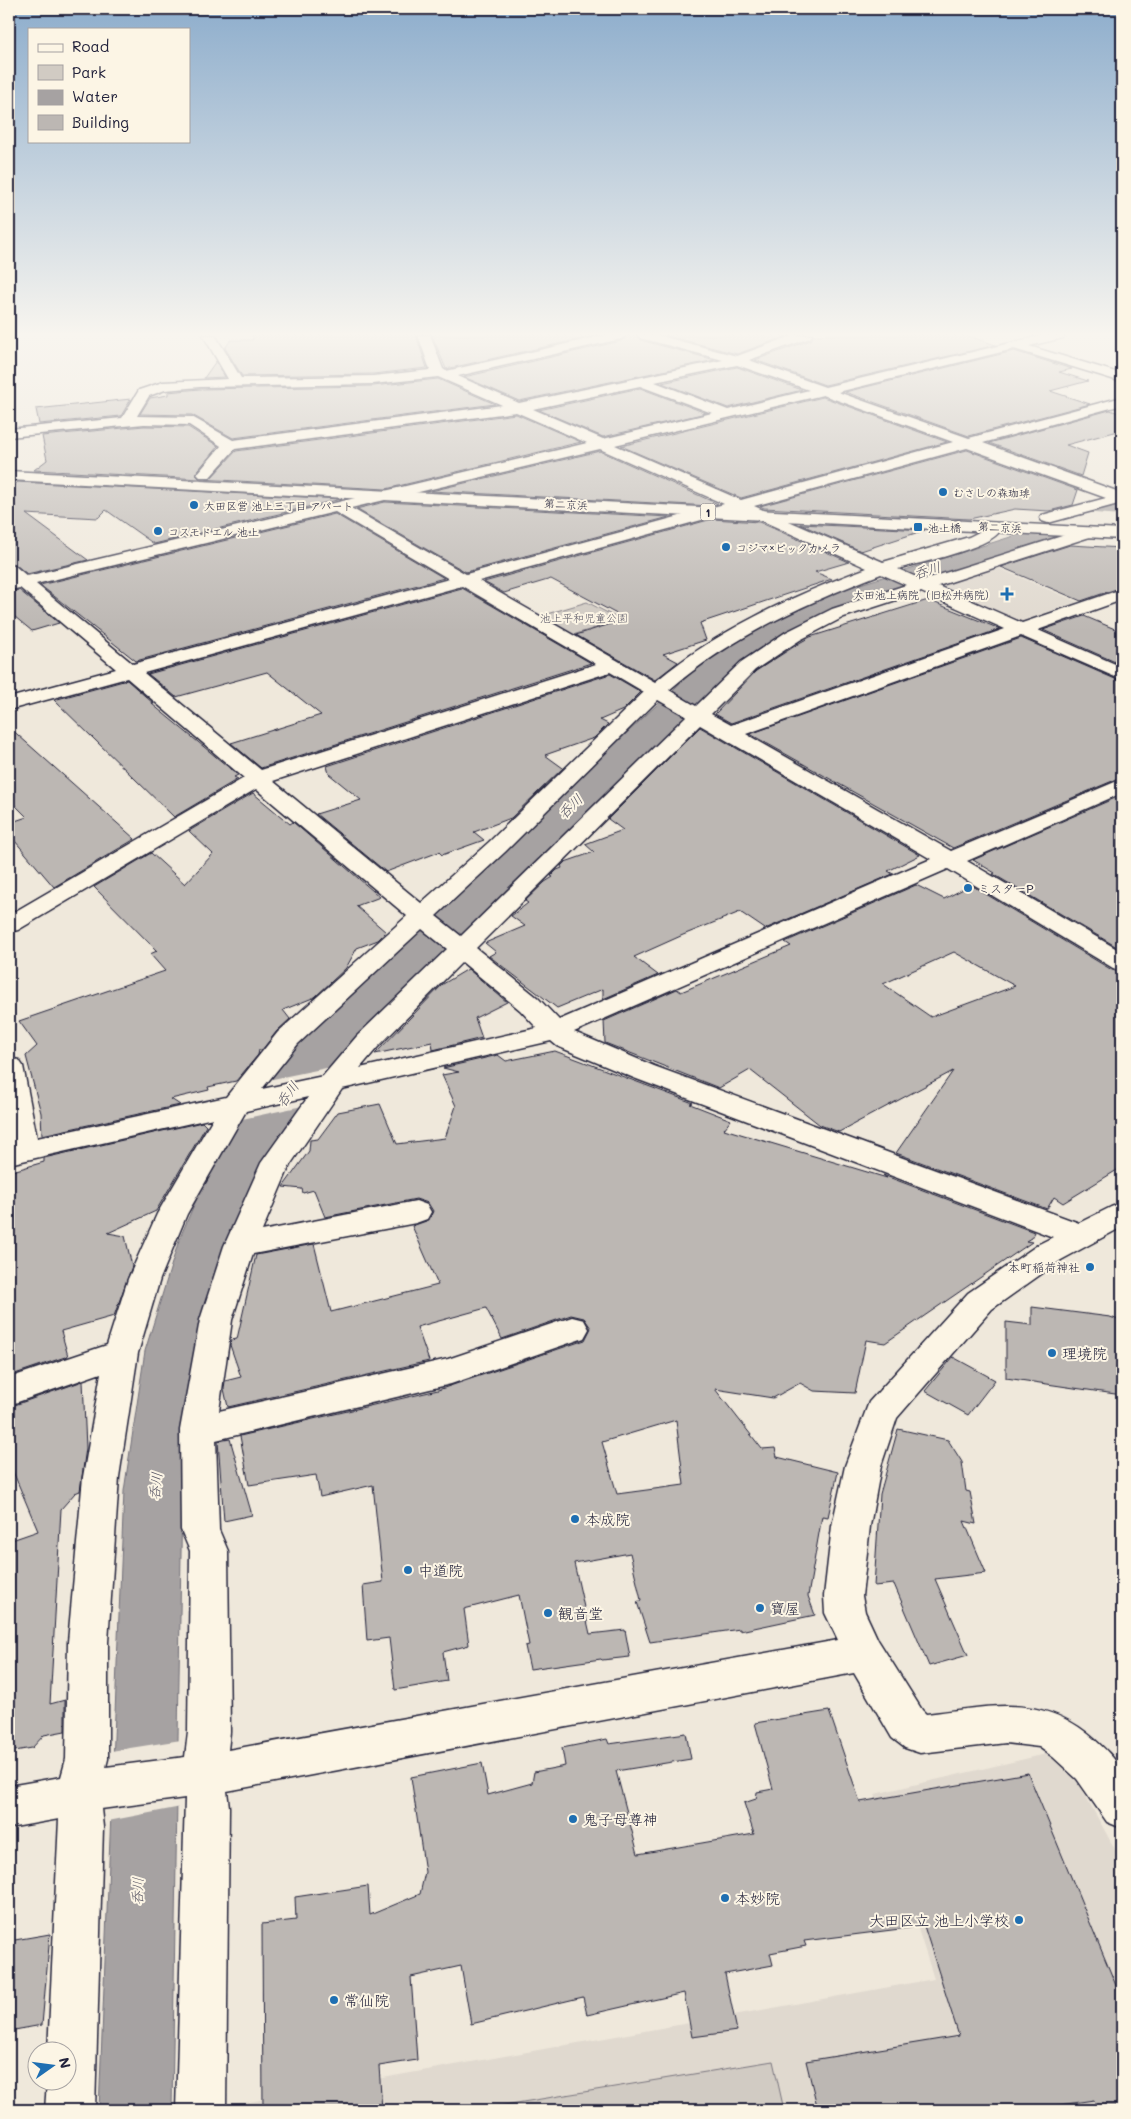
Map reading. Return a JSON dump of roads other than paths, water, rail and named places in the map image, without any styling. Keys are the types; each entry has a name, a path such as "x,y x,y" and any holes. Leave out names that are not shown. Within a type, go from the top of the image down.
{"main road":[{"path":"212,434 230,445 314,434"},
{"path":"578,434 739,503 762,515 1122,674"},
{"path":"13,579 338,507 643,434"},
{"path":"944,434 1122,498"},
{"path":"9,704 739,503 1002,434"},
{"path":"204,474 230,445"},
{"name":"第二京浜","path":"9,464 1054,518 1119,526"},
{"name":"第二京浜","path":"9,475 1086,532 1119,526"},
{"path":"1054,518 1122,498"},
{"path":"338,507 950,861 1122,963"},
{"path":"70,2110 81,1827 87,1792 88,1642 101,1477 121,1353 144,1279 172,1214 242,1102 288,1038 423,917 660,693 689,663 747,628 813,594 975,541 991,532 992,527"},
{"path":"201,2110 207,1807 195,1776 209,1732 209,1551 200,1530 198,1430 216,1320 240,1246 276,1163 328,1083 460,947 696,714 748,666 793,636 838,613 921,584 1086,532"},
{"path":"13,579 131,671 364,869 529,1004 555,1031 567,1040 635,1068 1080,1234"},
{"path":"729,733 1122,594"},
{"path":"9,925 259,778 611,666"},
{"path":"16,1152 525,1040 555,1031 1122,785"},
{"path":"9,1066 22,1133 16,1152"},
{"path":"240,1246 416,1212"},
{"path":"1122,1214 1080,1234 1050,1252 980,1301 881,1412 863,1466 851,1526 843,1596 845,1613 864,1653 889,1692 906,1724 920,1734 1006,1724 1037,1727 1052,1732 1068,1743 1092,1765 1122,1807"},
{"path":"198,1430 451,1371 572,1329"},
{"path":"9,1392 121,1353"},
{"path":"9,1807 87,1792 195,1776 864,1653"}],"water":[{"name":"呑川","path":"1122,502 1122,517 865,598 824,615 789,633 277,1144 182,1491 172,2110 99,2110 124,1491 145,1351 179,1240 211,1165 235,1122 300,1039 707,658 747,632 829,594"}],"place":[{"name":"むさしの森珈琲","path":"943,492"},
{"name":"大田区営 池上三丁目 アパート","path":"194,505"},
{"name":"池上橋","path":"918,527"},
{"name":"コスモドエル 池上","path":"158,531"},
{"name":"コジマ×ビックカメラ","path":"726,547"},
{"name":"大田池上病院（旧松井病院）","path":"1007,594"},
{"name":"ミスターP","path":"968,888"},
{"name":"本町稲荷神社","path":"1090,1267"},
{"name":"理境院","path":"1052,1353"},
{"name":"本成院","path":"575,1519"},
{"name":"中道院","path":"408,1570"},
{"name":"寶屋","path":"760,1608"},
{"name":"観音堂","path":"548,1613"},
{"name":"鬼子母尊神","path":"573,1819"},
{"name":"本妙院","path":"725,1898"},
{"name":"大田区立 池上小学校","path":"1019,1920"},
{"name":"常仙院","path":"334,2000"}],"park label":[{"name":"池上平和児童公園","path":"584,617"}]}
